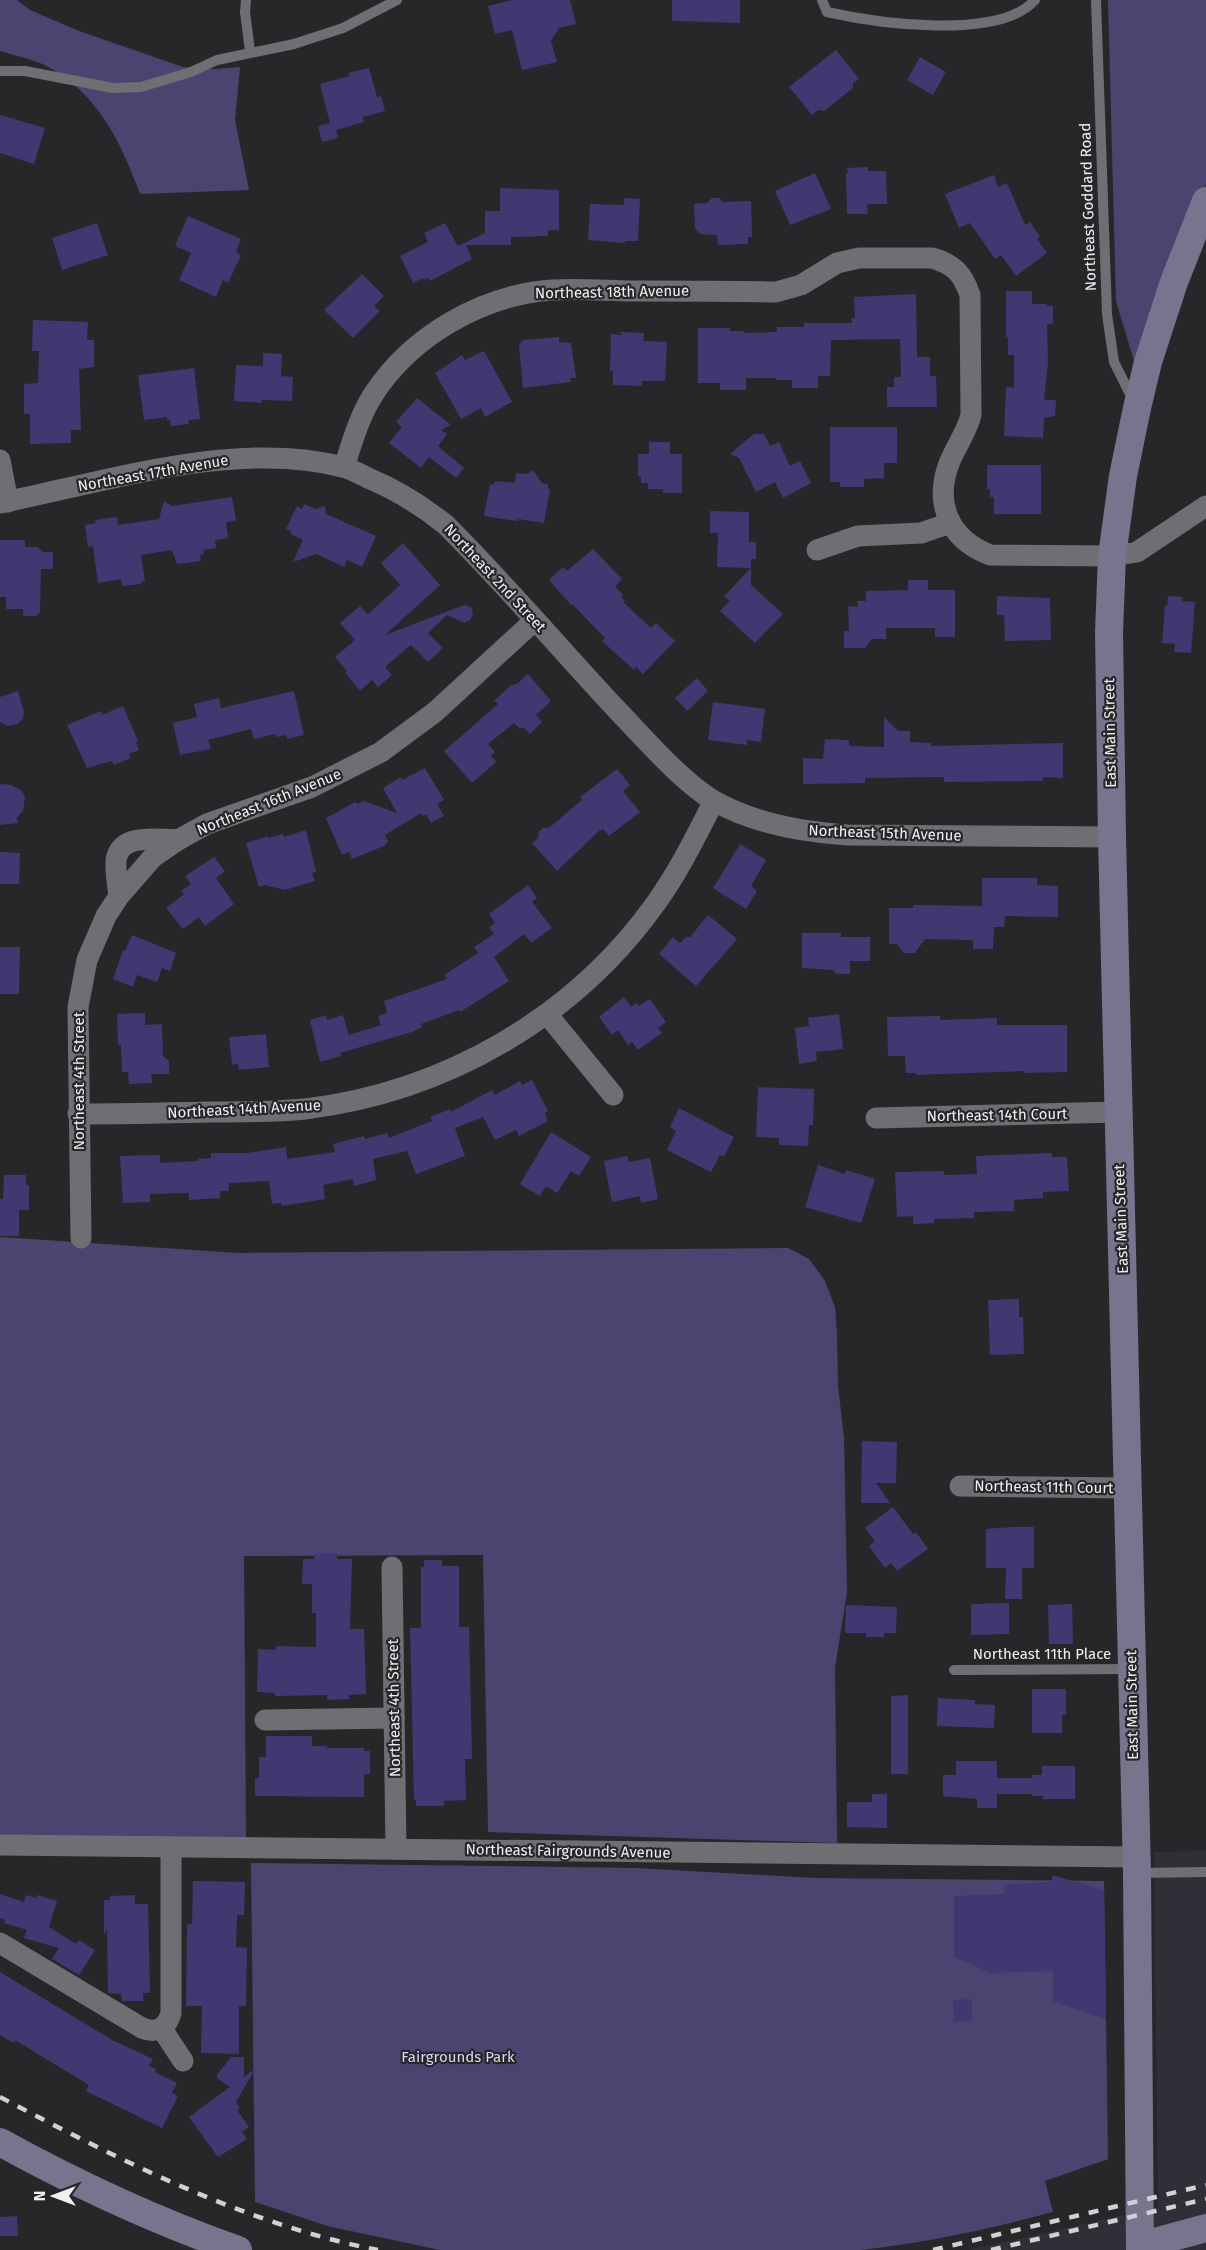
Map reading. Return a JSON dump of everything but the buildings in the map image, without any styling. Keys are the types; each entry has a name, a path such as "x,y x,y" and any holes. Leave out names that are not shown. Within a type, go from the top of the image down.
{"main road":[{"name":"East Main Street","path":"1140,2248 1136,1865 1109,632 1112,556 1123,476 1137,408 1148,362 1174,282 1206,201"},
{"path":"0,2142 56,2173 124,2206 238,2250"},
{"path":"1140,2248 1206,2228"}],"street":[{"name":"Northeast 18th Avenue","path":"344,467 355,433 372,398 398,364 444,326 495,302 524,294 553,290 776,292 801,285 837,263 859,258 932,258 955,267 965,280 970,295 972,404 969,426 950,461 945,478 945,503 950,523"},
{"name":"Northeast 17th Avenue","path":"4,503 182,465 230,458 295,460 344,467"},
{"path":"0,460 4,503"},
{"name":"Northeast 2nd Street","path":"344,467 417,502 446,525 625,718"},
{"path":"817,550 858,536 921,533 950,523 962,539 975,549 990,555 1112,556 1137,552 1206,506"},
{"name":"Northeast 16th Avenue","path":"119,896 153,857 207,824 312,787 381,752 435,712 534,621"},
{"name":"Northeast 15th Avenue","path":"625,718 684,777 714,801 772,824 809,832 847,835 1112,837"},
{"name":"Northeast 14th Avenue","path":"78,1114 303,1109 359,1100 403,1088 475,1059 548,1014 582,985 629,938 674,876 714,801"},
{"path":"119,896 115,867 122,848 136,839 178,840"},
{"name":"Northeast 4th Street","path":"81,1238 77,1035 81,983 96,938 119,896"},
{"path":"548,1014 614,1095"},
{"name":"Northeast 14th Court","path":"876,1118 1118,1112"},
{"name":"Northeast 11th Court","path":"960,1486 1128,1488"},
{"name":"Northeast 4th Street","path":"392,1567 396,1849"},
{"path":"265,1720 394,1718"},
{"name":"Northeast Fairgrounds Avenue","path":"0,1845 396,1849 1136,1865"},
{"path":"0,1943 142,2028 156,2031 162,2029 171,2013 171,1847"},
{"path":"162,2029 183,2061"}],"lane":[{"path":"246,0 245,12 250,51"},
{"path":"0,71 25,71 113,88 141,87 191,72 217,60 250,51 294,44 343,28 398,0"},
{"path":"822,0 827,12 864,20 911,25 983,23 1004,18 1029,7 1035,0"},
{"name":"Northeast Goddard Road","path":"1096,0 1107,314 1114,362 1137,408"},
{"name":"Northeast 11th Place","path":"954,1670 1131,1669"},
{"path":"1136,1865 1206,1872"}],"shaded area":[{"path":"1206,1851 1206,2250 969,2250 1158,2207 1154,1852"}],"green space":[{"path":"0,0 17,0 30,10 79,31 183,67 214,69 240,67 235,120 249,190 140,194 117,140 83,93 52,69 27,58 0,51"},
{"path":"1108,0 1206,0 1206,184 1135,364 1116,301"},
{"path":"0,1237 238,1253 788,1248 809,1259 825,1281 835,1307 838,1386 844,1438 847,1592 835,1668 837,1843 488,1832 483,1555 244,1556 246,1839 0,1836"},
{"name":"Fairgrounds Park","path":"251,1863 636,1868 815,1878 1104,1881 1108,2159 1045,2181 1053,2212 957,2235 861,2250 440,2250 327,2226 255,2202"}],"railway":[{"path":"0,2097 137,2166 231,2207 328,2239 378,2250"},
{"path":"933,2250 1206,2185"},
{"path":"991,2250 1206,2199"}]}
